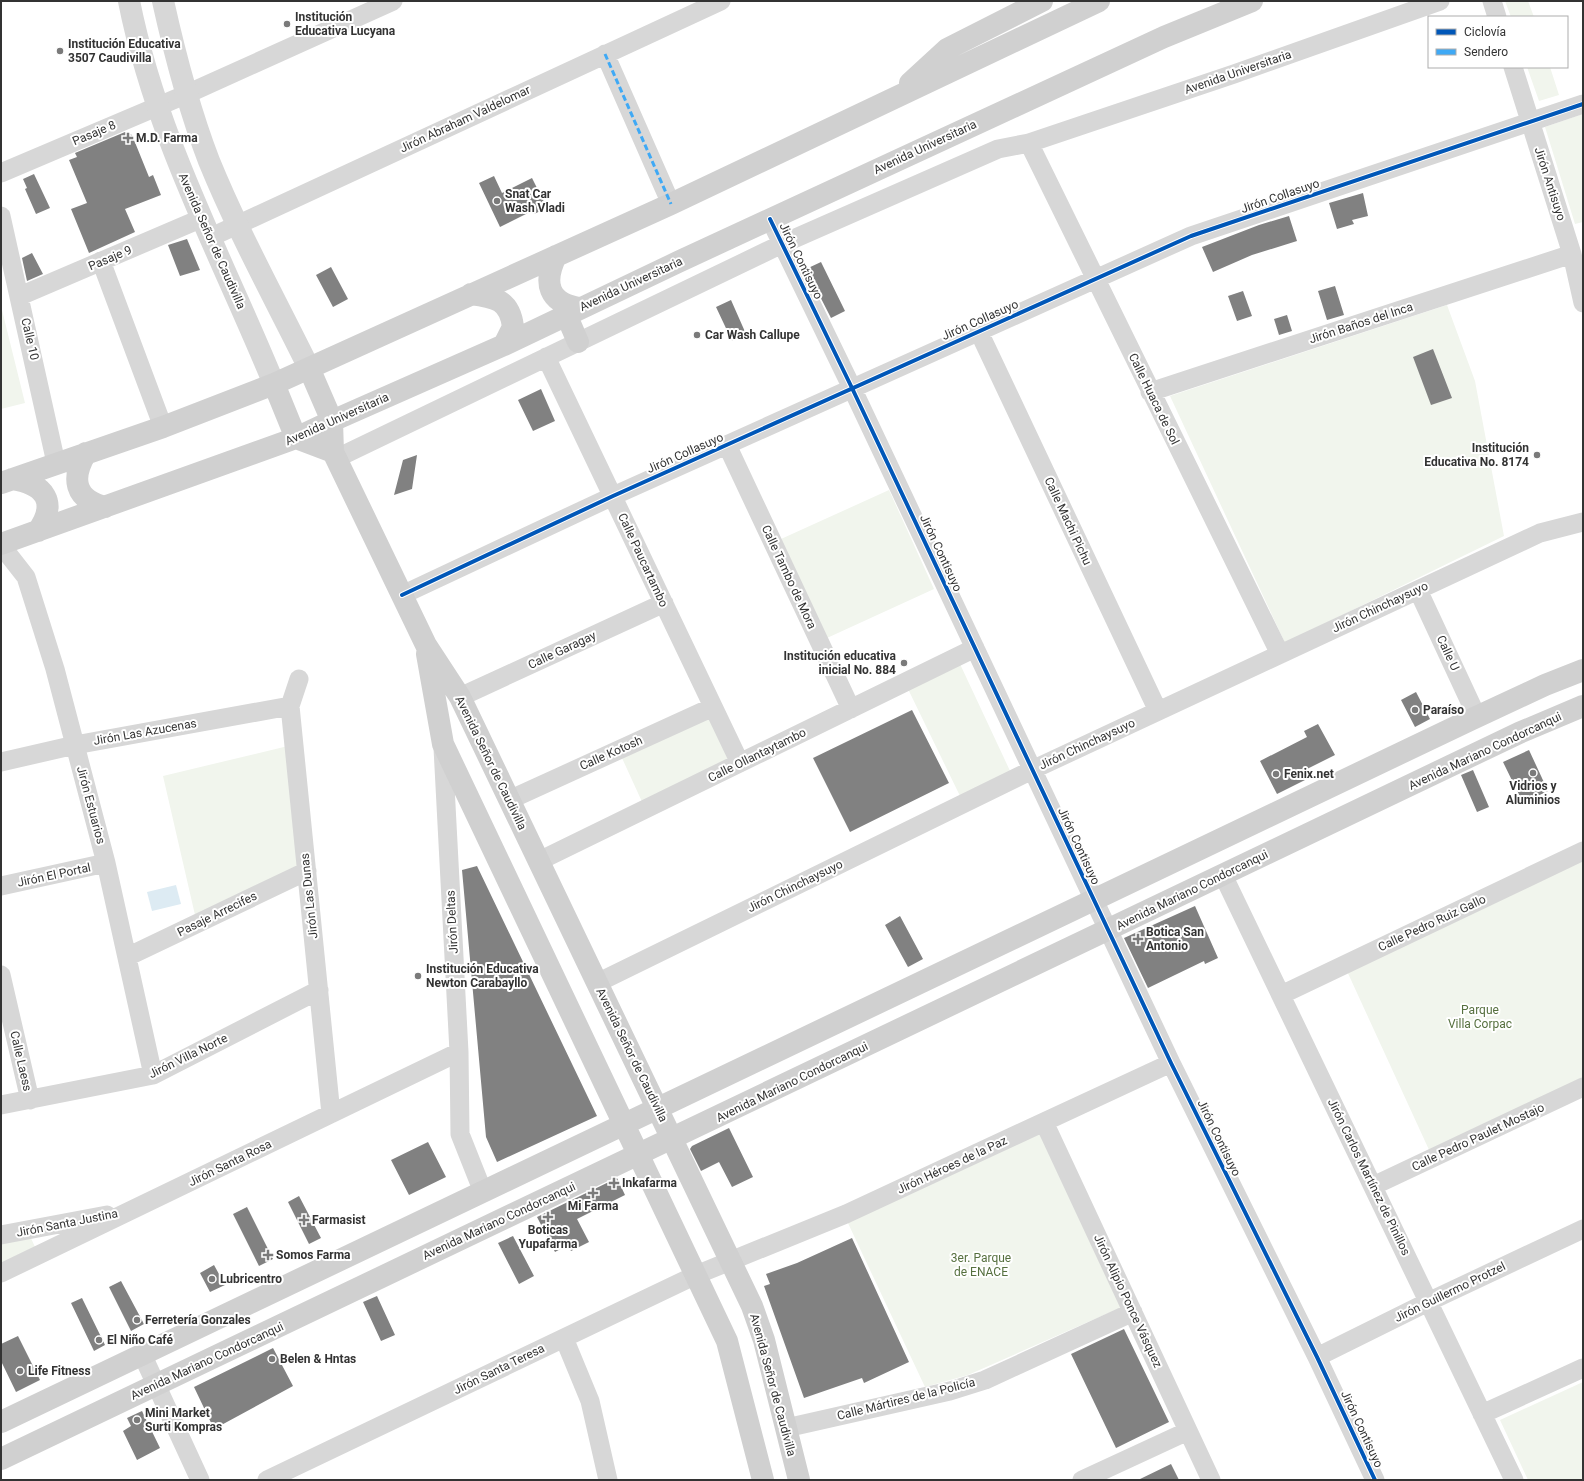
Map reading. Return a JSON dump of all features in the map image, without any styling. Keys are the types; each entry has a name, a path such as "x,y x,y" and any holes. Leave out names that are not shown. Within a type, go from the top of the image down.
{"main road":[{"path":"893,99 947,49 1042,1"},
{"path":"7,481 163,427 274,384 671,204 1099,1"},
{"name":"Avenida Universitaria","path":"1,545 296,438 504,345 573,311 1159,39 1252,1"},
{"path":"556,256 548,278 550,287 560,302 573,311 578,342"},
{"path":"471,294 495,298 509,311 513,327 504,345"},
{"name":"Avenida Señor de Caudivilla","path":"308,368 332,421 335,455 426,645 460,697 731,1262 760,1328 799,1480"},
{"name":"Avenida Señor de Caudivilla","path":"274,384 296,438"},
{"path":"296,438 335,455"},
{"path":"86,453 79,464 76,474 78,484 86,499 93,504 105,507"},
{"path":"7,481 30,483 44,495 48,512 38,531"},
{"name":"Avenida Señor de Caudivilla","path":"426,645 443,744 727,1341 763,1480"},
{"path":"1,1422 1477,717 1545,685 1583,670"},
{"name":"Avenida Mariano Condorcanqui","path":"1,1459 1519,733 1583,706"}],"street":[{"name":"Avenida Señor de Caudivilla","path":"130,1 138,43 157,106 192,199 274,384"},
{"name":"Avenida Señor de Caudivilla","path":"163,1 178,64 187,94 220,187 308,368"},
{"name":"Pasaje 8","path":"1,173 187,94 393,1"},
{"name":"Jirón Abraham Valdelomar","path":"205,228 238,225 721,1"},
{"name":"Avenida Universitaria","path":"335,455 578,342 782,244 998,149 1029,143 1234,74 1440,1"},
{"path":"1492,1 1497,16"},
{"path":"605,54 671,204"},
{"name":"Jirón Antisuyo","path":"1513,68 1572,254 1583,303"},
{"name":"Jirón Collasuyo","path":"402,595 613,496 1191,236 1583,104"},
{"name":"Calle Huaca de Sol","path":"1029,143 1280,654"},
{"path":"192,199 220,187"},
{"name":"Calle 10","path":"1,216 56,463"},
{"name":"Jirón Contisuyo","path":"770,219 852,388 1171,1063 1317,1357 1374,1480"},
{"name":"Pasaje 9","path":"20,296 102,261 205,228"},
{"name":"Jirón Baños del Inca","path":"1150,392 1572,254"},
{"path":"102,261 163,427"},
{"name":"Calle Machi Pichu","path":"979,332 1158,711"},
{"name":"Calle Paucartambo","path":"546,357 740,763"},
{"name":"Calle Tambo de Mora","path":"727,445 851,708"},
{"name":"Jirón Chinchaysuyo","path":"597,983 1032,770 1158,711 1540,533 1583,522"},
{"name":"Jirón Estuarios","path":"1,545 26,577 55,669 106,863 153,1075"},
{"name":"Calle U","path":"1418,590 1477,717"},
{"name":"Calle Garagay","path":"460,697 664,603"},
{"name":"Calle Ollantaytambo","path":"539,861 975,648"},
{"name":"Jirón Las Dunas","path":"299,679 290,706 331,1114"},
{"name":"Jirón Las Azucenas","path":"1,762 75,745 290,706"},
{"name":"Calle Kotosh","path":"509,800 713,707"},
{"name":"Jirón Deltas","path":"443,744 459,1052 460,1134 483,1192"},
{"name":"Calle Pedro Ruiz Gallo","path":"1281,995 1583,851"},
{"name":"Jirón El Portal","path":"1,886 106,863"},
{"name":"Pasaje Arrecifes","path":"127,957 307,871"},
{"name":"Jirón Carlos Martínez de Pinillos","path":"1223,875 1514,1480"},
{"name":"Calle Laess","path":"1,975 30,1100"},
{"name":"Jirón Villa Norte","path":"1,1106 153,1075 319,990"},
{"name":"Jirón Santa Rosa","path":"1,1273 459,1052"},
{"name":"Jirón Héroes de la Paz","path":"731,1262 846,1214 1171,1063"},
{"name":"Calle Pedro Paulet Mostajo","path":"1373,1186 1583,1087"},
{"name":"Jirón Alipio Ponce Vásquez","path":"1044,1122 1211,1480"},
{"name":"Jirón Santa Justina","path":"1,1235 134,1210"},
{"name":"Jirón Guillermo Protzel","path":"1317,1357 1428,1302 1583,1229"},
{"name":"Jirón Santa Teresa","path":"267,1480 696,1275 731,1262"},
{"name":"Calle Mártires de la Policía","path":"786,1428 950,1391 985,1380 1133,1312"},
{"path":"564,1338 590,1401 608,1480"},
{"path":"142,1354 200,1480"},
{"path":"1482,1414 1583,1368"},
{"path":"1082,1480 1188,1431"}],"green space":[{"path":"1505,1 1528,1 1534,16 1511,16"},
{"path":"1527,68 1550,68 1559,95 1539,101"},
{"path":"1583,114 1583,222 1575,224 1545,127"},
{"path":"1447,305 1475,381 1504,536 1285,643 1170,396"},
{"path":"1,306 25,403 1,409"},
{"path":"889,490 934,589 827,638 781,539"},
{"path":"960,664 1011,773 960,796 908,689"},
{"path":"710,718 731,763 643,804 622,758"},
{"path":"288,746 299,868 195,915 163,776"},
{"name":"Parque Villa Corpac","path":"1583,858 1583,1080 1430,1152 1346,969"},
{"name":"3er. Parque de ENACE","path":"1040,1131 1122,1307 968,1375 925,1387 847,1221"},
{"path":"30,1236 35,1247 1,1263 1,1241"},
{"path":"1583,1382 1583,1480 1528,1480 1500,1420"}],"shaded area":[{"path":"176,885 181,904 152,911 147,892"}],"building":[{"path":"125,132 132,135 149,177 153,175 161,195 125,209 135,232 89,253 71,209 87,203 69,160 77,157 75,153"},
{"path":"34,174 50,208 36,214 25,189 27,188 23,179"},
{"path":"494,176 502,193 532,178 547,208 534,214 532,211 500,227 479,183"},
{"path":"1363,193 1368,216 1352,220 1354,224 1337,229 1329,203"},
{"path":"1289,216 1297,241 1252,255 1213,272 1202,247 1259,225"},
{"path":"187,239 200,270 180,276 168,245"},
{"path":"32,253 43,274 27,281 22,258"},
{"path":"821,262 845,311 831,318 806,269"},
{"path":"331,267 348,299 333,307 316,275"},
{"path":"1335,286 1344,315 1327,320 1318,291"},
{"path":"1243,291 1252,316 1237,321 1228,296"},
{"path":"731,300 746,334 732,341 716,307"},
{"path":"1287,315 1292,331 1279,335 1274,319"},
{"path":"1433,349 1452,398 1431,405 1413,357"},
{"path":"541,389 555,421 533,431 518,400"},
{"path":"417,455 412,489 394,495 403,460"},
{"name":"Paraíso","path":"1416,692 1430,719 1415,727 1401,700"},
{"path":"912,710 949,783 850,832 813,758"},
{"path":"1318,724 1335,755 1301,772 1305,780 1277,794 1260,761 1307,737 1304,731"},
{"path":"1529,750 1548,791 1523,803 1503,762"},
{"path":"1473,770 1489,807 1477,812 1461,775"},
{"path":"477,866 597,1116 497,1162 486,1137 462,870"},
{"path":"1195,906 1218,958 1205,964 1204,961 1148,988 1124,938"},
{"path":"900,916 923,959 908,967 885,925"},
{"path":"729,1128 753,1177 732,1187 719,1162 701,1171 690,1149 692,1146"},
{"path":"428,1142 446,1177 409,1195 391,1160"},
{"path":"617,1178 625,1195 577,1219 589,1242 571,1251 568,1245 555,1252 537,1217"},
{"name":"Farmasist","path":"299,1196 321,1238 309,1244 288,1202"},
{"path":"247,1207 273,1259 259,1266 233,1214"},
{"path":"513,1236 534,1276 519,1284 498,1243"},
{"path":"852,1238 909,1362 864,1383 862,1378 804,1398 764,1286 770,1284 766,1274 797,1263"},
{"name":"Lubricentro","path":"214,1265 225,1285 210,1292 200,1273"},
{"path":"121,1281 144,1324 131,1331 109,1287"},
{"path":"377,1296 395,1335 381,1341 363,1302"},
{"path":"82,1298 105,1345 94,1351 71,1303"},
{"path":"1124,1329 1169,1422 1116,1448 1071,1354"},
{"name":"Life Fitness","path":"18,1336 40,1380 16,1392 1,1361 1,1344"},
{"path":"273,1348 293,1386 214,1429 194,1387"},
{"path":"142,1411 160,1448 137,1460 123,1431 131,1426 127,1418"},
{"path":"1171,1464 1179,1480 1138,1480"}],"marked path":[{"path":"605,54 671,204"}],"cycle path":[{"path":"402,595 613,496 1191,236 1583,104"},
{"path":"770,219 852,388 1171,1063 1317,1357 1375,1480"}],"place":[{"name":"Institución Educativa Lucyana","path":"287,24"},
{"name":"Institución Educativa 3507 Caudivilla","path":"60,51"},
{"name":"M.D. Farma","path":"128,138"},
{"name":"Snat Car Wash Vladi","path":"497,201"},
{"name":"Car Wash Callupe","path":"697,335"},
{"name":"Institución Educativa No. 8174","path":"1537,455"},
{"name":"Institución educativa inicial No. 884","path":"904,663"},
{"name":"Paraíso","path":"1415,710"},
{"name":"Vidrios y Aluminios","path":"1533,773"},
{"name":"Fenix.net","path":"1276,774"},
{"name":"Botica San Antonio","path":"1138,939"},
{"name":"Institución Educativa Newton Carabayllo","path":"418,976"},
{"name":"Inkafarma","path":"614,1183"},
{"name":"Mi Farma","path":"593,1193"},
{"name":"Boticas Yupafarma","path":"548,1217"},
{"name":"Farmasist","path":"304,1220"},
{"name":"Somos Farma","path":"268,1255"},
{"name":"Lubricentro","path":"212,1279"},
{"name":"Ferretería Gonzales","path":"137,1320"},
{"name":"El Niño Café","path":"99,1340"},
{"name":"Belen & Hntas","path":"272,1359"},
{"name":"Life Fitness","path":"20,1371"},
{"name":"Mini Market Surti Kompras","path":"137,1420"}]}
